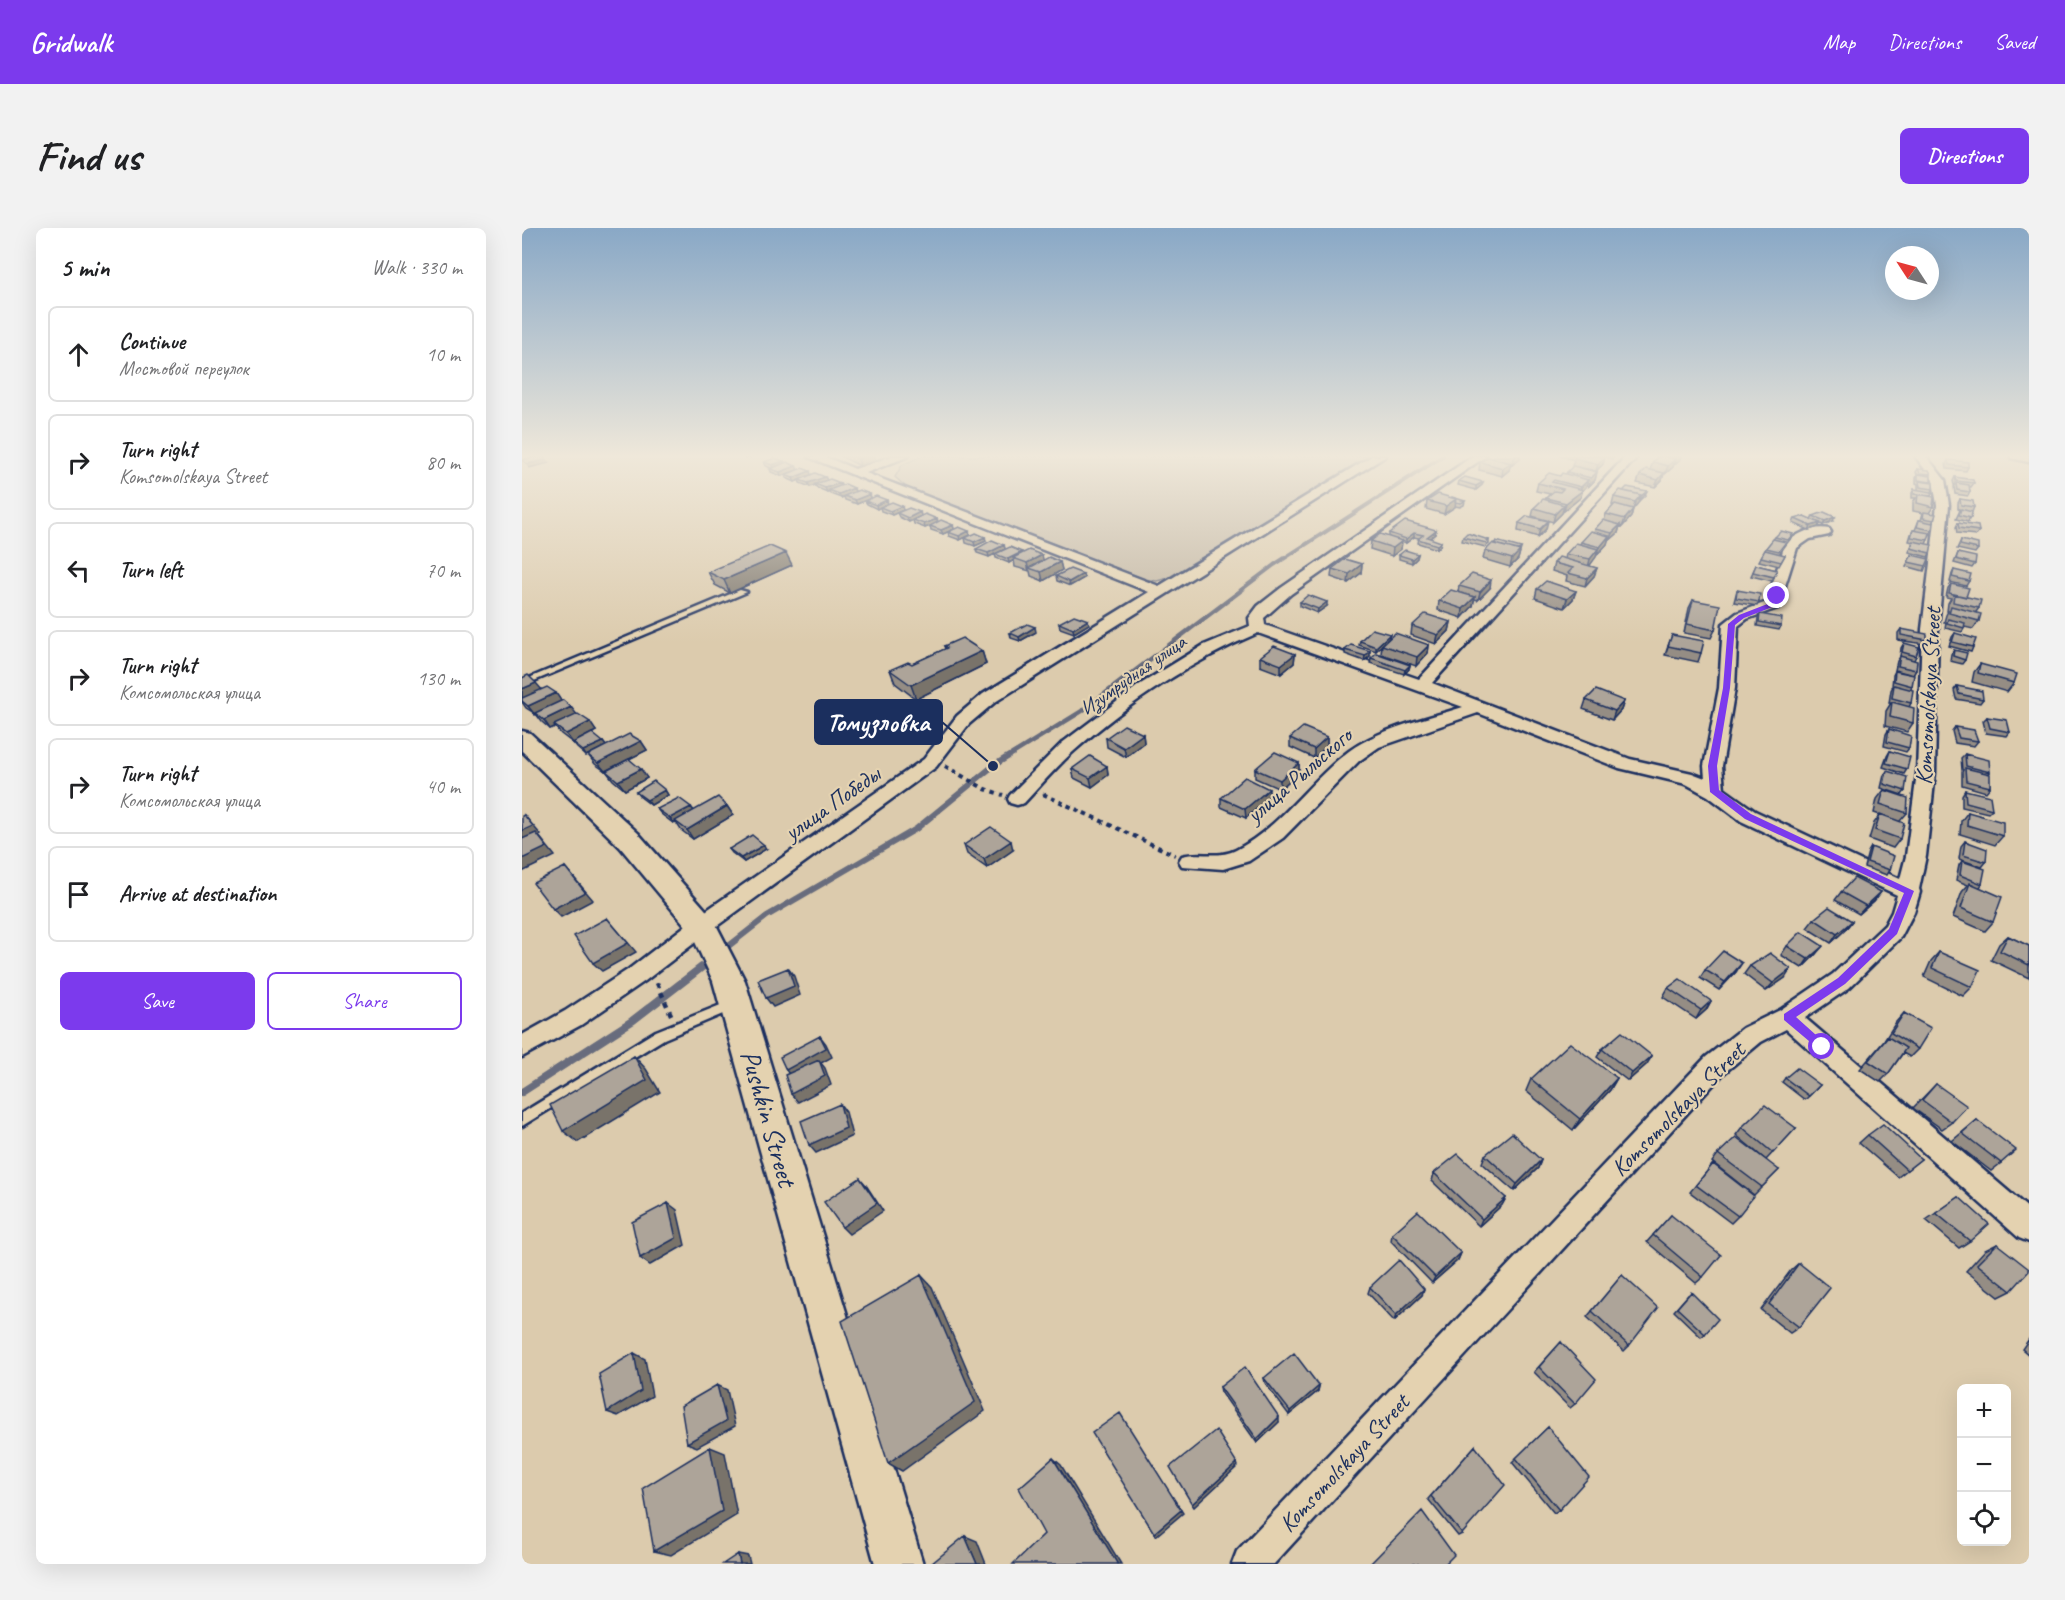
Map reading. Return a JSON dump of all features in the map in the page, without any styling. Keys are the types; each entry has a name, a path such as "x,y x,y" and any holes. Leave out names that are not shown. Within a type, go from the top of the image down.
{"main road":[{"name":"Pushkin Street","path":"522,738 629,840 704,928 732,992 899,1564"}],"street":[{"path":"972,518 1160,591"},
{"name":"улица Победы","path":"522,1047 591,1006 637,975 930,763 963,720 989,698 1279,518"},
{"path":"1391,518 1263,609 1256,618 1258,628 1422,685 1605,757 1692,780 1715,792 1748,816 1910,891"},
{"path":"1422,685 1576,518"},
{"name":"Komsomolskaya Street","path":"1250,1564 1715,1065 1752,1035 1788,1017 1841,981 1893,931 1910,891 1926,772 1930,630 1942,518"},
{"path":"1715,792 1713,766 1726,688 1731,624 1742,616 1773,605 1791,547 1797,539 1824,532"},
{"name":"Изумрудная улица","path":"1017,799 1068,747 1144,688 1210,648 1258,628"},
{"name":"улица Рыльского","path":"1189,861 1223,862 1242,856 1276,833 1353,757 1373,743 1478,707"},
{"path":"1788,1017 2029,1228"}],"lane":[{"path":"522,684 743,592"},
{"path":"522,1120 732,992"}],"path":[{"path":"945,766 985,789"},
{"path":"1029,787 1189,861"},
{"path":"654,978 670,1010"}],"shaded area":[{"path":"987,518 1266,518 1168,578 1157,581 1144,579"}],"building":[{"path":"916,518 937,519 924,524 913,520"},
{"path":"1524,518 1548,521 1540,529 1519,523"},
{"path":"1809,518 1820,523 1811,526 1795,519"},
{"path":"941,520 953,525 941,530 930,526"},
{"path":"1603,520 1620,525 1612,533 1595,529"},
{"path":"1919,520 1933,523 1932,530 1917,527"},
{"path":"1405,521 1436,530 1427,537 1441,542 1437,545 1418,539 1423,535 1414,533 1406,539 1389,533"},
{"path":"1958,523 1978,526 1979,531 1959,528"},
{"path":"959,527 969,531 959,536 948,532"},
{"path":"1913,530 1930,533 1928,540 1911,537"},
{"path":"1591,531 1609,536 1600,547 1581,542"},
{"path":"1781,531 1793,534 1788,540 1775,537"},
{"path":"976,533 985,537 974,542 965,538"},
{"path":"1467,533 1489,540 1486,543 1463,537"},
{"path":"1380,534 1402,541 1393,548 1371,541"},
{"path":"1773,539 1786,542 1779,551 1766,548"},
{"path":"992,540 1004,545 988,553 976,549"},
{"path":"1961,540 1978,544 1978,549 1960,545"},
{"path":"1496,541 1521,548 1518,550 1494,544"},
{"path":"1913,541 1932,545 1930,553 1911,548"},
{"path":"1493,543 1520,551 1512,559 1485,551"},
{"path":"1576,543 1598,549 1590,559 1566,554"},
{"path":"770,546 786,553 724,580 708,572"},
{"path":"1010,547 1022,552 1008,559 995,554"},
{"path":"1029,550 1042,555 1027,563 1013,558"},
{"path":"1405,550 1418,554 1412,559 1399,555"},
{"path":"1765,550 1785,555 1781,562 1761,557"},
{"path":"1958,553 1976,557 1975,564 1956,559"},
{"path":"1912,555 1929,559 1926,566 1908,562"},
{"path":"1049,557 1060,562 1041,572 1029,568"},
{"path":"1559,557 1597,568 1587,578 1568,573 1573,568 1554,563"},
{"path":"1345,559 1362,564 1349,574 1332,569"},
{"path":"1756,565 1777,570 1774,577 1753,572"},
{"path":"1070,569 1083,574 1069,582 1056,576"},
{"path":"1954,570 1971,574 1969,581 1952,577"},
{"path":"1472,574 1491,580 1480,592 1459,586"},
{"path":"1546,581 1576,591 1567,599 1537,589"},
{"path":"1951,584 1969,588 1966,597 1949,593"},
{"path":"1451,590 1475,597 1463,609 1439,601"},
{"path":"1737,590 1760,594 1759,602 1736,598"},
{"path":"1954,594 1981,600 1979,608 1953,602"},
{"path":"1308,595 1327,602 1318,609 1300,602"},
{"path":"1693,600 1720,605 1715,630 1687,624"},
{"path":"1951,606 1981,614 1979,621 1949,613"},
{"path":"1425,614 1451,622 1438,635 1412,626"},
{"path":"1760,614 1782,618 1781,626 1759,622"},
{"path":"1074,615 1088,620 1073,629 1059,623"},
{"path":"1948,619 1965,623 1964,628 1947,623"},
{"path":"1027,624 1035,627 1019,637 1010,633"},
{"path":"1372,629 1390,634 1376,647 1360,641"},
{"path":"1901,629 1927,634 1927,640 1901,635"},
{"path":"1395,633 1429,645 1417,657 1382,645"},
{"path":"1955,633 1976,639 1973,647 1952,642"},
{"path":"1672,635 1704,641 1701,653 1668,646"},
{"path":"962,638 982,651 911,685 890,670 908,662 912,664 947,648 944,646"},
{"path":"1904,643 1919,647 1916,656 1902,652"},
{"path":"1351,645 1370,651 1365,656 1345,650"},
{"path":"1274,646 1295,654 1281,665 1260,657"},
{"path":"1954,650 1967,653 1965,660 1953,656"},
{"path":"1376,653 1410,665 1405,670 1371,658"},
{"path":"1900,656 1917,661 1916,670 1898,666"},
{"path":"1980,664 2017,674 2014,683 1978,673"},
{"path":"1895,671 1914,675 1912,686 1894,681"},
{"path":"528,675 536,683 522,689 522,678"},
{"path":"1894,685 1913,690 1911,703 1892,698"},
{"path":"1957,686 1982,691 1983,699 1959,694"},
{"path":"547,687 556,693 528,706 522,701 522,698"},
{"path":"1596,690 1624,701 1615,711 1586,700"},
{"path":"563,700 571,707 544,720 535,713"},
{"path":"1892,702 1914,708 1913,723 1890,717"},
{"path":"578,714 590,722 566,734 554,725"},
{"path":"1987,717 2007,720 2010,732 1990,728"},
{"path":"1124,725 1143,734 1124,748 1106,738"},
{"path":"1303,727 1327,737 1314,749 1290,738"},
{"path":"1955,727 1974,730 1978,741 1959,738"},
{"path":"1889,729 1911,736 1909,748 1887,742"},
{"path":"592,733 603,742 583,751 573,743"},
{"path":"629,734 641,741 598,763 588,755"},
{"path":"1890,751 1910,757 1907,769 1886,763"},
{"path":"1275,752 1299,763 1280,780 1255,769"},
{"path":"1965,754 1989,760 1990,772 1966,766"},
{"path":"1090,756 1107,766 1090,778 1072,769"},
{"path":"629,759 641,769 618,781 606,771"},
{"path":"1965,768 1990,774 1990,787 1966,781"},
{"path":"1887,771 1907,777 1905,791 1884,784"},
{"path":"1245,777 1269,789 1245,809 1221,798"},
{"path":"654,781 665,790 647,800 636,792"},
{"path":"1884,790 1908,798 1907,813 1880,804"},
{"path":"1965,790 1990,796 1992,809 1966,802"},
{"path":"718,797 727,806 687,830 675,821"},
{"path":"679,798 691,807 670,818 657,809"},
{"path":"1968,812 2003,822 2003,836 1967,825"},
{"path":"1880,814 1904,823 1900,839 1875,830"},
{"path":"524,815 533,826 522,831 522,816"},
{"path":"991,827 1011,841 984,859 964,845"},
{"path":"536,833 547,847 522,859 522,839"},
{"path":"752,835 764,845 741,858 729,849"},
{"path":"1965,841 1987,849 1986,862 1963,855"},
{"path":"1871,847 1894,856 1890,870 1867,862"},
{"path":"1962,861 1985,869 1982,884 1960,875"},
{"path":"565,867 585,892 553,909 533,883"},
{"path":"1854,878 1881,892 1866,906 1841,892"},
{"path":"1970,883 2002,897 1993,922 1961,908"},
{"path":"1829,907 1852,921 1837,934 1814,919"},
{"path":"607,918 628,943 593,963 574,936"},
{"path":"1801,932 1823,946 1808,959 1787,946"},
{"path":"2008,936 2029,946 2029,965 2000,951"},
{"path":"1723,951 1742,963 1725,982 1705,970"},
{"path":"1939,952 1980,970 1972,987 1932,968"},
{"path":"1770,953 1791,969 1773,983 1750,966"},
{"path":"788,968 794,986 766,998 758,980"},
{"path":"1680,979 1711,1001 1701,1010 1668,988"},
{"path":"1904,1013 1931,1028 1918,1049 1891,1033"},
{"path":"1622,1032 1652,1056 1632,1073 1602,1049"},
{"path":"820,1036 826,1048 786,1070 780,1057"},
{"path":"1888,1037 1906,1048 1888,1074 1868,1061"},
{"path":"1570,1043 1617,1078 1580,1119 1531,1079"},
{"path":"634,1056 647,1080 563,1131 550,1105"},
{"path":"819,1060 825,1076 791,1094 785,1075"},
{"path":"1797,1068 1820,1085 1809,1096 1785,1078"},
{"path":"1936,1084 1967,1106 1952,1122 1922,1100"},
{"path":"840,1104 846,1128 809,1145 801,1121"},
{"path":"1765,1105 1796,1128 1773,1153 1742,1127"},
{"path":"1977,1120 2016,1150 2001,1163 1962,1133"},
{"path":"1883,1124 1921,1159 1907,1170 1868,1135"},
{"path":"1512,1133 1541,1160 1517,1184 1485,1155"},
{"path":"1736,1137 1779,1170 1762,1187 1718,1154"},
{"path":"1458,1154 1506,1198 1482,1219 1434,1173"},
{"path":"1713,1164 1754,1196 1738,1216 1696,1185"},
{"path":"860,1178 877,1203 842,1227 824,1202"},
{"path":"1959,1197 1989,1224 1970,1241 1936,1213"},
{"path":"668,1203 676,1238 640,1258 632,1222"},
{"path":"1418,1211 1461,1253 1435,1277 1392,1234"},
{"path":"1671,1215 1721,1255 1703,1277 1653,1235"},
{"path":"1997,1244 2029,1269 2011,1291 1977,1264"},
{"path":"1399,1260 1424,1289 1396,1315 1370,1287"},
{"path":"1799,1263 1830,1288 1799,1327 1769,1304"},
{"path":"921,1275 975,1402 888,1463 842,1321"},
{"path":"1622,1275 1658,1308 1629,1346 1592,1311"},
{"path":"1691,1292 1718,1319 1705,1334 1677,1308"},
{"path":"1561,1342 1596,1379 1575,1404 1539,1367"},
{"path":"634,1353 641,1391 607,1412 599,1374"},
{"path":"1294,1353 1319,1386 1290,1411 1264,1378"},
{"path":"1245,1367 1279,1417 1257,1439 1220,1387"},
{"path":"717,1385 726,1421 687,1443 681,1406"},
{"path":"1120,1413 1181,1510 1154,1533 1092,1433"},
{"path":"1548,1427 1589,1477 1559,1510 1516,1458"},
{"path":"1216,1430 1237,1463 1192,1504 1170,1467"},
{"path":"1475,1446 1505,1485 1462,1534 1431,1496"},
{"path":"710,1447 722,1511 654,1551 643,1488"},
{"path":"1053,1458 1117,1564 1013,1564 1044,1534 1019,1488"},
{"path":"1422,1511 1454,1555 1445,1564 1370,1564"},
{"path":"965,1536 977,1564 931,1564"},
{"path":"738,1554 740,1564 723,1564"}],"waterway":[{"path":"1241,590 1274,565 1346,518"},
{"path":"1006,758 1082,711 1243,589"},
{"path":"721,952 767,916 916,829 993,766 1009,756"},
{"path":"701,968 711,960"},
{"path":"522,1092 632,1021 702,967"}],"place":[{"name":"Томузловка","path":"993,766"}],"route":[{"path":"1777,596 1773,605 1742,616 1731,624 1726,688 1713,766 1715,792 1748,816 1910,891 1893,931 1841,981 1788,1017 1822,1047"}]}
